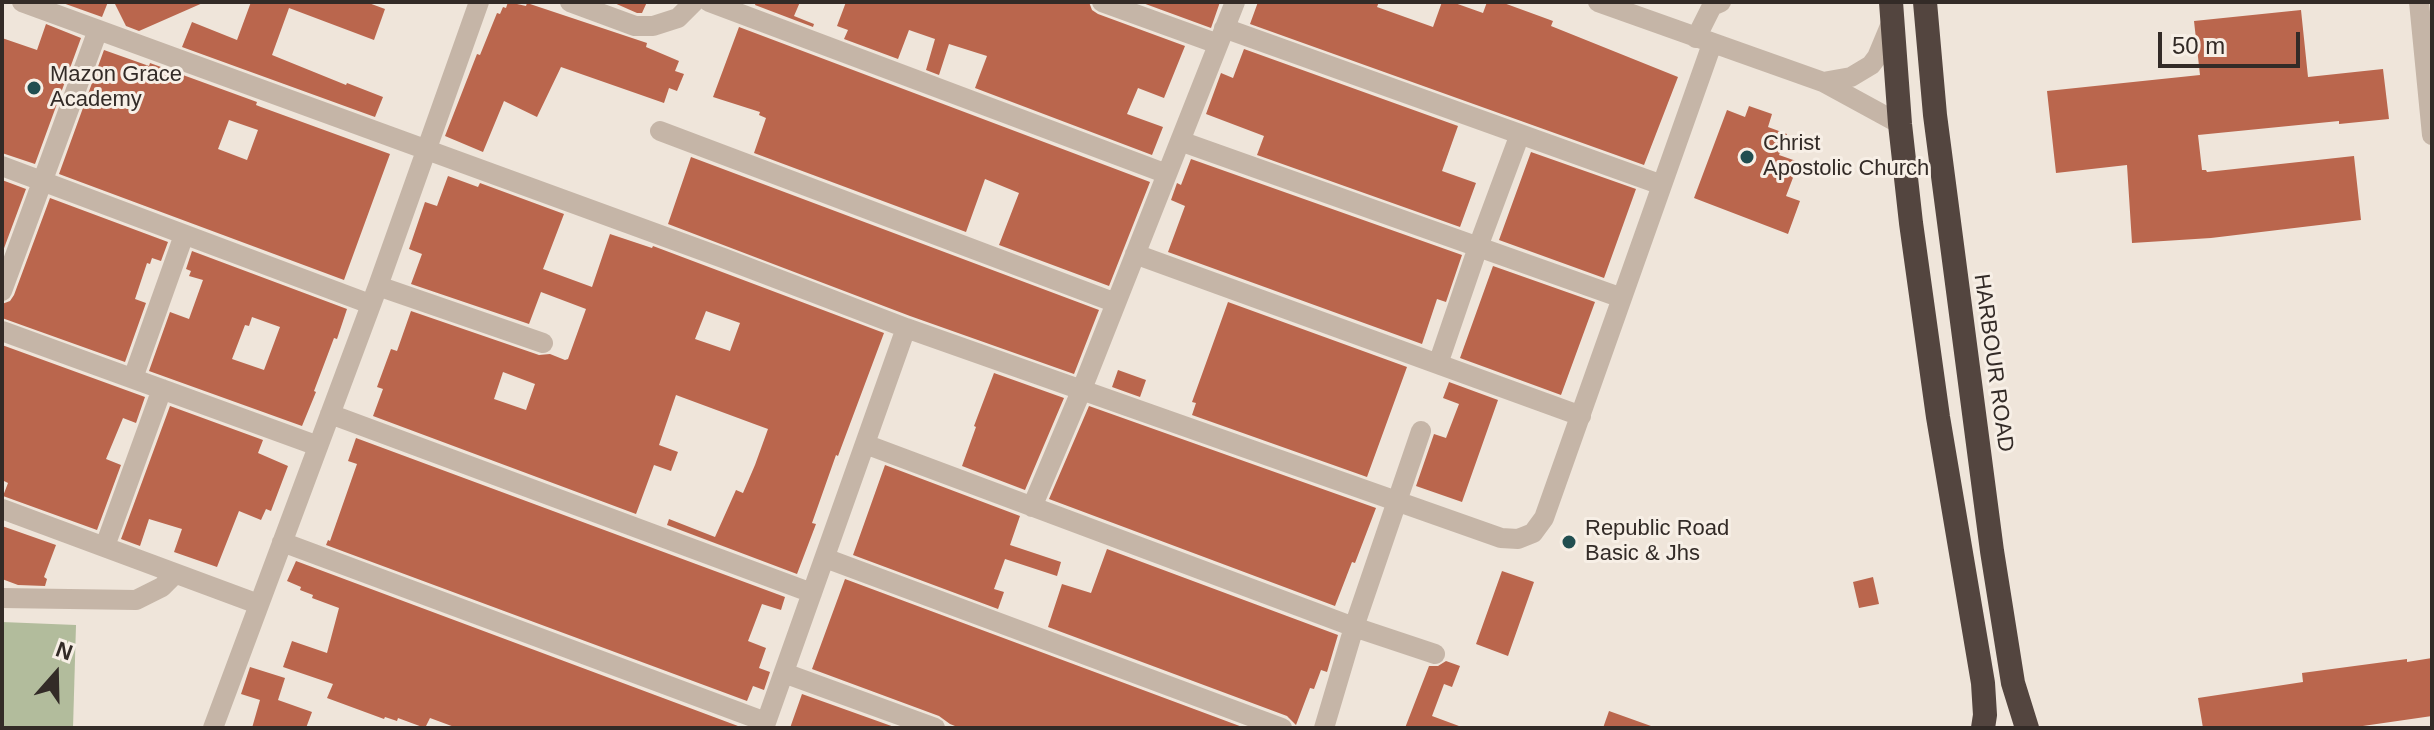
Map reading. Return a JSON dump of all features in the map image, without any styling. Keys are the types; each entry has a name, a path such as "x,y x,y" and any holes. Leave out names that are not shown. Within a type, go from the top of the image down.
{"highway":[{"name":"HARBOUR ROAD","path":"1925,2 1935,115 1990,536 2013,683 2027,728"},
{"path":"1891,11 1900,124 1938,417 1983,683 1983,728"}],"street":[{"path":"22,2 906,328 1501,538 1518,539 1533,533 1544,518 1662,185 1712,6 1721,2"},
{"path":"213,728 479,2"},
{"path":"570,2 635,26 653,26 678,18 694,2"},
{"path":"709,2 1167,174"},
{"path":"1102,2 1221,36 1520,134 1662,185"},
{"path":"1032,507 1235,2"},
{"path":"1598,2 1823,82 1900,124"},
{"path":"2419,2 2432,135"},
{"path":"1823,82 1851,77 1871,65 1877,57 1891,11"},
{"path":"2,291 98,30"},
{"path":"660,131 1116,303"},
{"path":"1438,364 1520,134"},
{"path":"1180,141 1622,298"},
{"path":"2,166 184,235 374,295 543,343"},
{"path":"133,378 184,235"},
{"path":"1135,254 1581,416"},
{"path":"282,542 765,725 906,328"},
{"path":"4,337 133,378 318,446"},
{"path":"105,546 162,389"},
{"path":"330,414 812,593"},
{"path":"1324,728 1354,627 1421,431"},
{"path":"865,444 1354,627 1435,654"},
{"path":"2,509 258,604"},
{"path":"825,558 1282,728"},
{"path":"2,598 136,600 162,587 175,574"},
{"path":"784,673 935,728"}],"green space":[{"path":"2,622 76,625 73,728 2,728"}],"building":[{"path":"60,2 108,2 102,17"},
{"path":"114,2 205,2 139,31 126,26"},
{"path":"251,2 366,2 385,9 374,40 289,8 272,55 383,97 375,117 182,47 192,22 237,40"},
{"path":"508,2 526,6 527,3 647,43 646,47 679,61 675,71 684,74 677,91 669,88 664,103 561,67 537,117 504,101 483,152 445,136 477,54 480,55 497,13 506,8"},
{"path":"612,2 647,2 642,13 637,13"},
{"path":"756,2 800,2 794,16 814,24 813,27 755,5"},
{"path":"846,2 1089,2 1098,14 1185,46 1164,98 1138,88 1127,114 1163,127 1152,155 975,88 987,56 949,44 939,75 926,70 935,39 909,30 898,59 844,39 848,30 837,26"},
{"path":"1140,2 1220,2 1211,28"},
{"path":"1258,2 1379,2 1377,7 1433,27 1442,2 1452,2 1483,13 1487,2 1501,2 1553,21 1551,26 1678,77 1644,165 1250,24"},
{"path":"2301,10 2308,77 2383,69 2389,119 2198,135 2202,170 2207,172 2354,156 2361,220 2211,238 2132,243 2127,165 2056,173 2047,91 2200,75 2194,21"},
{"path":"46,24 81,38 35,164 2,153 2,38 37,50"},
{"path":"739,27 1150,182 1109,286 999,245 1019,193 985,179 966,232 754,153 766,118 759,115 760,112 713,97"},
{"path":"1244,49 1458,126 1442,171 1476,183 1460,227 1257,155 1264,136 1206,114 1221,73 1233,78"},
{"path":"104,50 149,66 150,63 390,154 344,280 59,174","holes":["229,120 258,130 247,160 218,149"]},
{"path":"1749,106 1772,114 1768,127 1787,134 1779,155 1799,162 1786,196 1800,201 1788,234 1694,198 1727,110 1745,117"},
{"path":"1531,152 1636,189 1604,278 1499,240"},
{"path":"691,157 1099,310 1074,374 910,316 668,224"},
{"path":"1191,159 1462,255 1446,302 1437,299 1422,344 1168,252 1185,206 1171,200 1177,183 1181,185"},
{"path":"448,176 478,187 480,183 564,214 543,269 592,287 610,234 653,246 884,333 836,455 812,523 816,524 797,574 667,525 669,519 715,537 736,490 743,493 768,429 676,395 659,445 678,452 671,471 654,465 636,514 373,416 383,389 377,387 391,349 397,351 411,311 539,355 550,354 565,360 586,309 541,292 529,324 411,284 422,254 409,249 425,202 437,206","holes":["706,311 740,323 730,351 695,339","503,372 535,384 526,410 494,399"]},
{"path":"2,180 26,189 3,251 2,251"},
{"path":"50,198 168,242 161,261 152,258 150,264 147,263 135,299 146,303 125,362 2,318 2,304 14,295"},
{"path":"192,251 347,309 302,426 149,371 170,312 189,319 203,280 189,276 191,271 186,269","holes":["252,317 280,327 264,370 232,359 245,325 249,326"]},
{"path":"1493,266 1595,302 1561,395 1460,358"},
{"path":"1228,302 1407,367 1367,477 1192,415 1196,403 1192,402"},
{"path":"2,345 145,397 136,423 123,418 106,459 121,465 97,530 3,496 8,483 2,480"},
{"path":"1118,370 1146,380 1140,397 1112,387"},
{"path":"994,373 1064,398 1025,490 962,466"},
{"path":"1449,382 1498,400 1462,502 1416,486 1434,434 1446,438 1459,404 1443,398"},
{"path":"170,406 263,440 258,453 288,466 271,511 266,509 261,520 239,511 217,567 174,552 182,529 149,519 140,546 121,539"},
{"path":"1089,406 1376,508 1335,606 1049,499"},
{"path":"356,438 785,597 781,610 762,604 748,641 766,648 759,668 770,672 764,690 753,686 747,701 326,545 357,464 348,461"},
{"path":"885,465 1020,516 1010,545 1061,562 1057,576 1005,559 994,589 1004,592 998,609 853,555"},
{"path":"2,526 56,545 44,577 47,579 45,586 18,585 2,579"},
{"path":"1107,549 1338,635 1327,672 1321,670 1314,689 1310,688 1296,725 1287,716 1048,627 1062,584 1091,593"},
{"path":"296,561 738,726 457,728 430,718 425,728 398,718 397,721 384,719 327,698 333,684 283,667 292,641 327,653 339,608 312,598 313,595 287,581"},
{"path":"1502,571 1534,582 1508,656 1476,644"},
{"path":"1873,577 1879,604 1859,608 1853,582"},
{"path":"845,579 1245,728 960,728 939,716 812,669"},
{"path":"2432,658 2432,716 2349,728 2203,728 2198,698 2303,682 2302,673"},
{"path":"1446,661 1460,666 1452,687 1444,684 1432,716 1459,728 1405,728 1429,666 1438,666"},
{"path":"250,667 285,678 278,700 312,712 306,728 252,728 260,700 241,694"},
{"path":"802,694 897,728 790,728"},
{"path":"1609,711 1651,726 1651,728 1603,728"}],"place":[{"name":"Mazon Grace Academy","path":"34,88"},
{"name":"Christ Apostolic Church","path":"1747,157"},
{"name":"Republic Road Basic & Jhs","path":"1569,542"}]}
